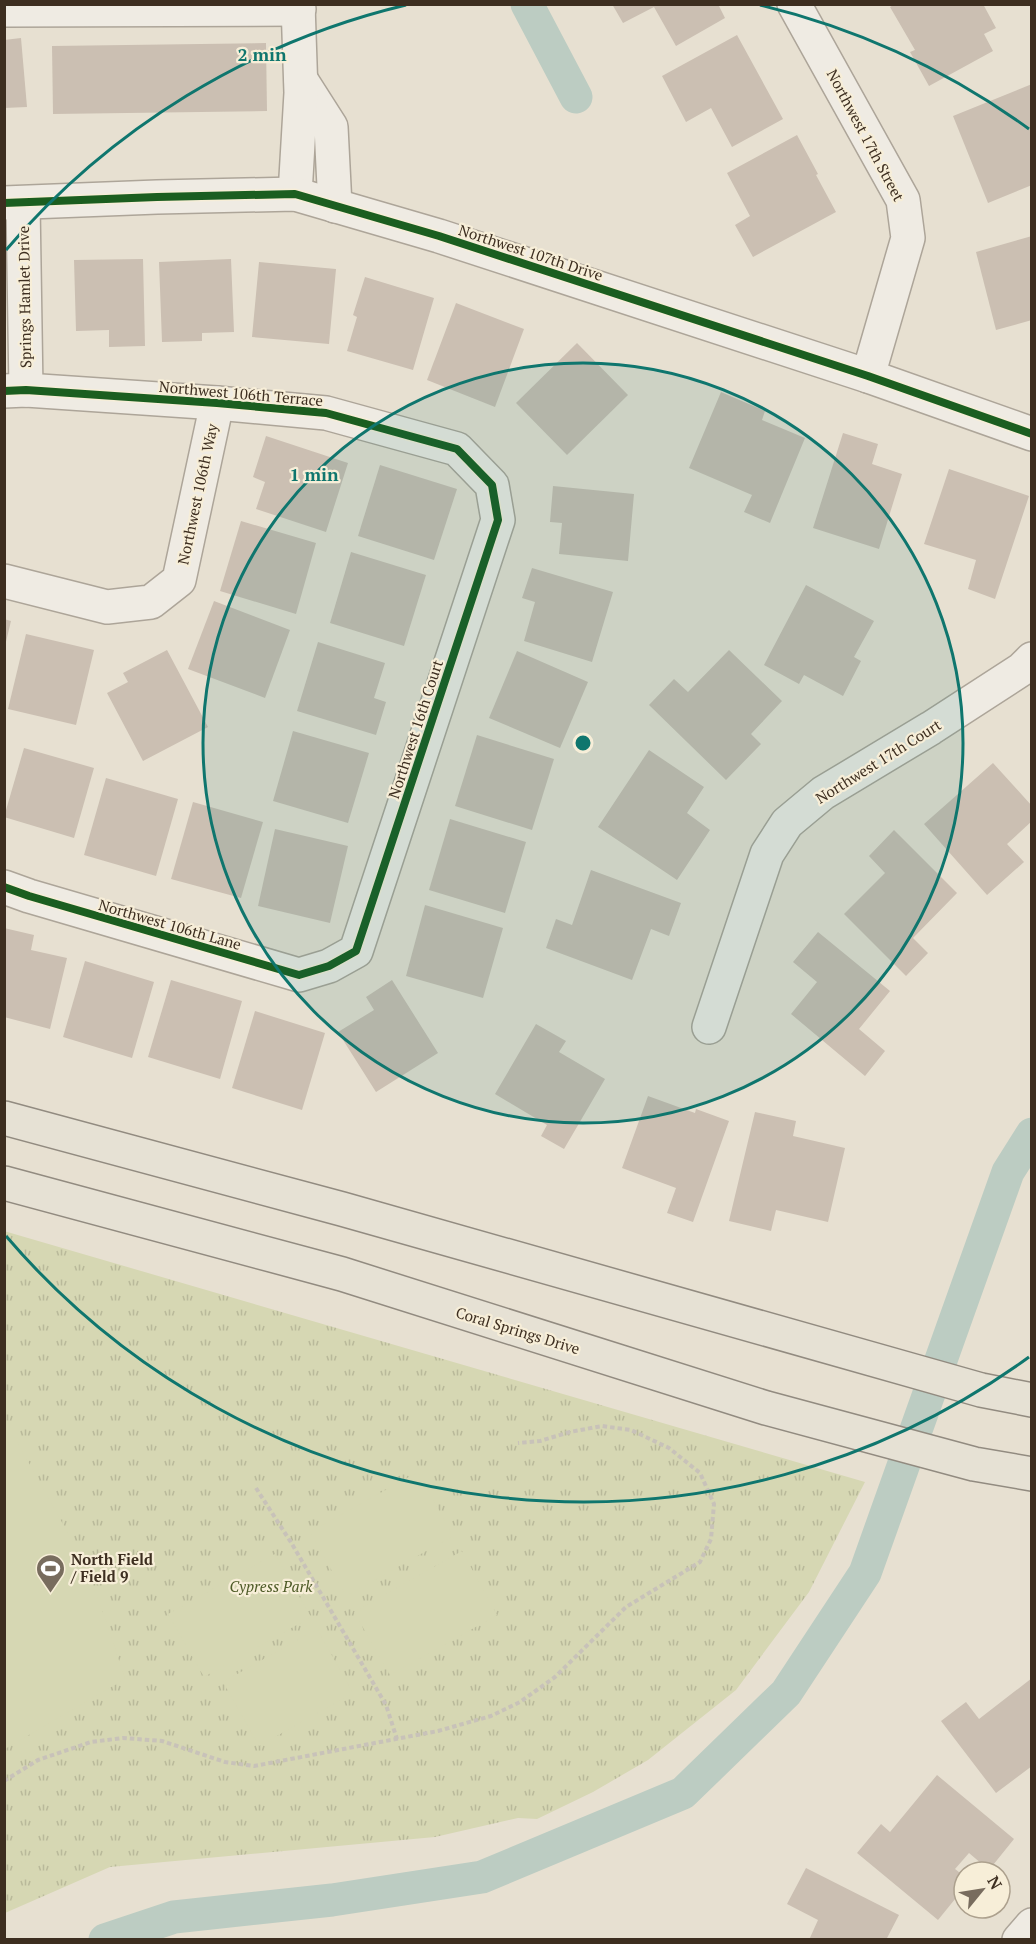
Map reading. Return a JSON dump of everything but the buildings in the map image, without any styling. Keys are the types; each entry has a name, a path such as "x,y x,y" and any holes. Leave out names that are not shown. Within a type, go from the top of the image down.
{"main road":[{"path":"4,1118 331,1206 981,1390 1032,1400"},
{"name":"Coral Springs Drive","path":"4,1183 342,1274 766,1408 974,1464 1032,1474"}],"street":[{"name":"Northwest 17th Street","path":"794,4 903,200 908,238 868,376"},
{"path":"4,10 299,7 301,80 295,194"},
{"path":"301,80 332,127 335,206"},
{"name":"Northwest 107th Drive","path":"14,203 295,194 439,236 868,376 1032,434"},
{"name":"Springs Hamlet Drive","path":"14,203 15,391"},
{"name":"Northwest 106th Terrace","path":"15,391 217,403 326,413 457,449 492,485"},
{"name":"Northwest 106th Way","path":"4,581 107,607 151,602 179,580 217,403"},
{"name":"Northwest 16th Court","path":"329,966 356,951 498,520 492,485"},
{"name":"Northwest 17th Court","path":"709,1027 767,854 787,823 823,793 1004,681 1022,669 1032,658"},
{"name":"Northwest 106th Lane","path":"4,887 299,975 329,966"},
{"path":"1019,1940 1032,1925"}],"path":[{"path":"4,1780 38,1760 91,1742 123,1738 162,1741 225,1762 254,1766 449,1728 491,1716 520,1702 555,1677 626,1607 700,1562 711,1539 714,1504 700,1473 669,1448 631,1430 602,1426 540,1441 518,1443"},
{"path":"256,1488 292,1544 386,1705 397,1739"}],"green space":[{"name":"Cypress Park","path":"4,1231 865,1482 809,1592 736,1690 648,1760 593,1792 537,1819 518,1818 435,1837 110,1867 5,1913"},
{"name":"North Field / Field 9","path":"5,1427 15,1438 84,1562 125,1679 5,1749"},
{"path":"418,1472 453,1536 346,1596 310,1532"},
{"path":"462,1551 497,1615 390,1675 354,1612"},
{"path":"275,1554 311,1617 204,1677 168,1614"},
{"path":"317,1629 353,1693 259,1746 223,1682"}],"waterway":[{"path":"527,4 576,97"},
{"path":"105,1940 174,1917 332,1900 482,1877 683,1793 786,1693 865,1573 1008,1172 1032,1134"}],"cycle path":[{"path":"4,203 295,194 439,236 868,376 1032,434"},
{"path":"4,391 26,390 217,403 326,413 457,449 492,485 498,520 356,951 329,966 299,975 4,887"}],"place":[{"name":"North Field / Field 9","path":"50,1594"}]}
